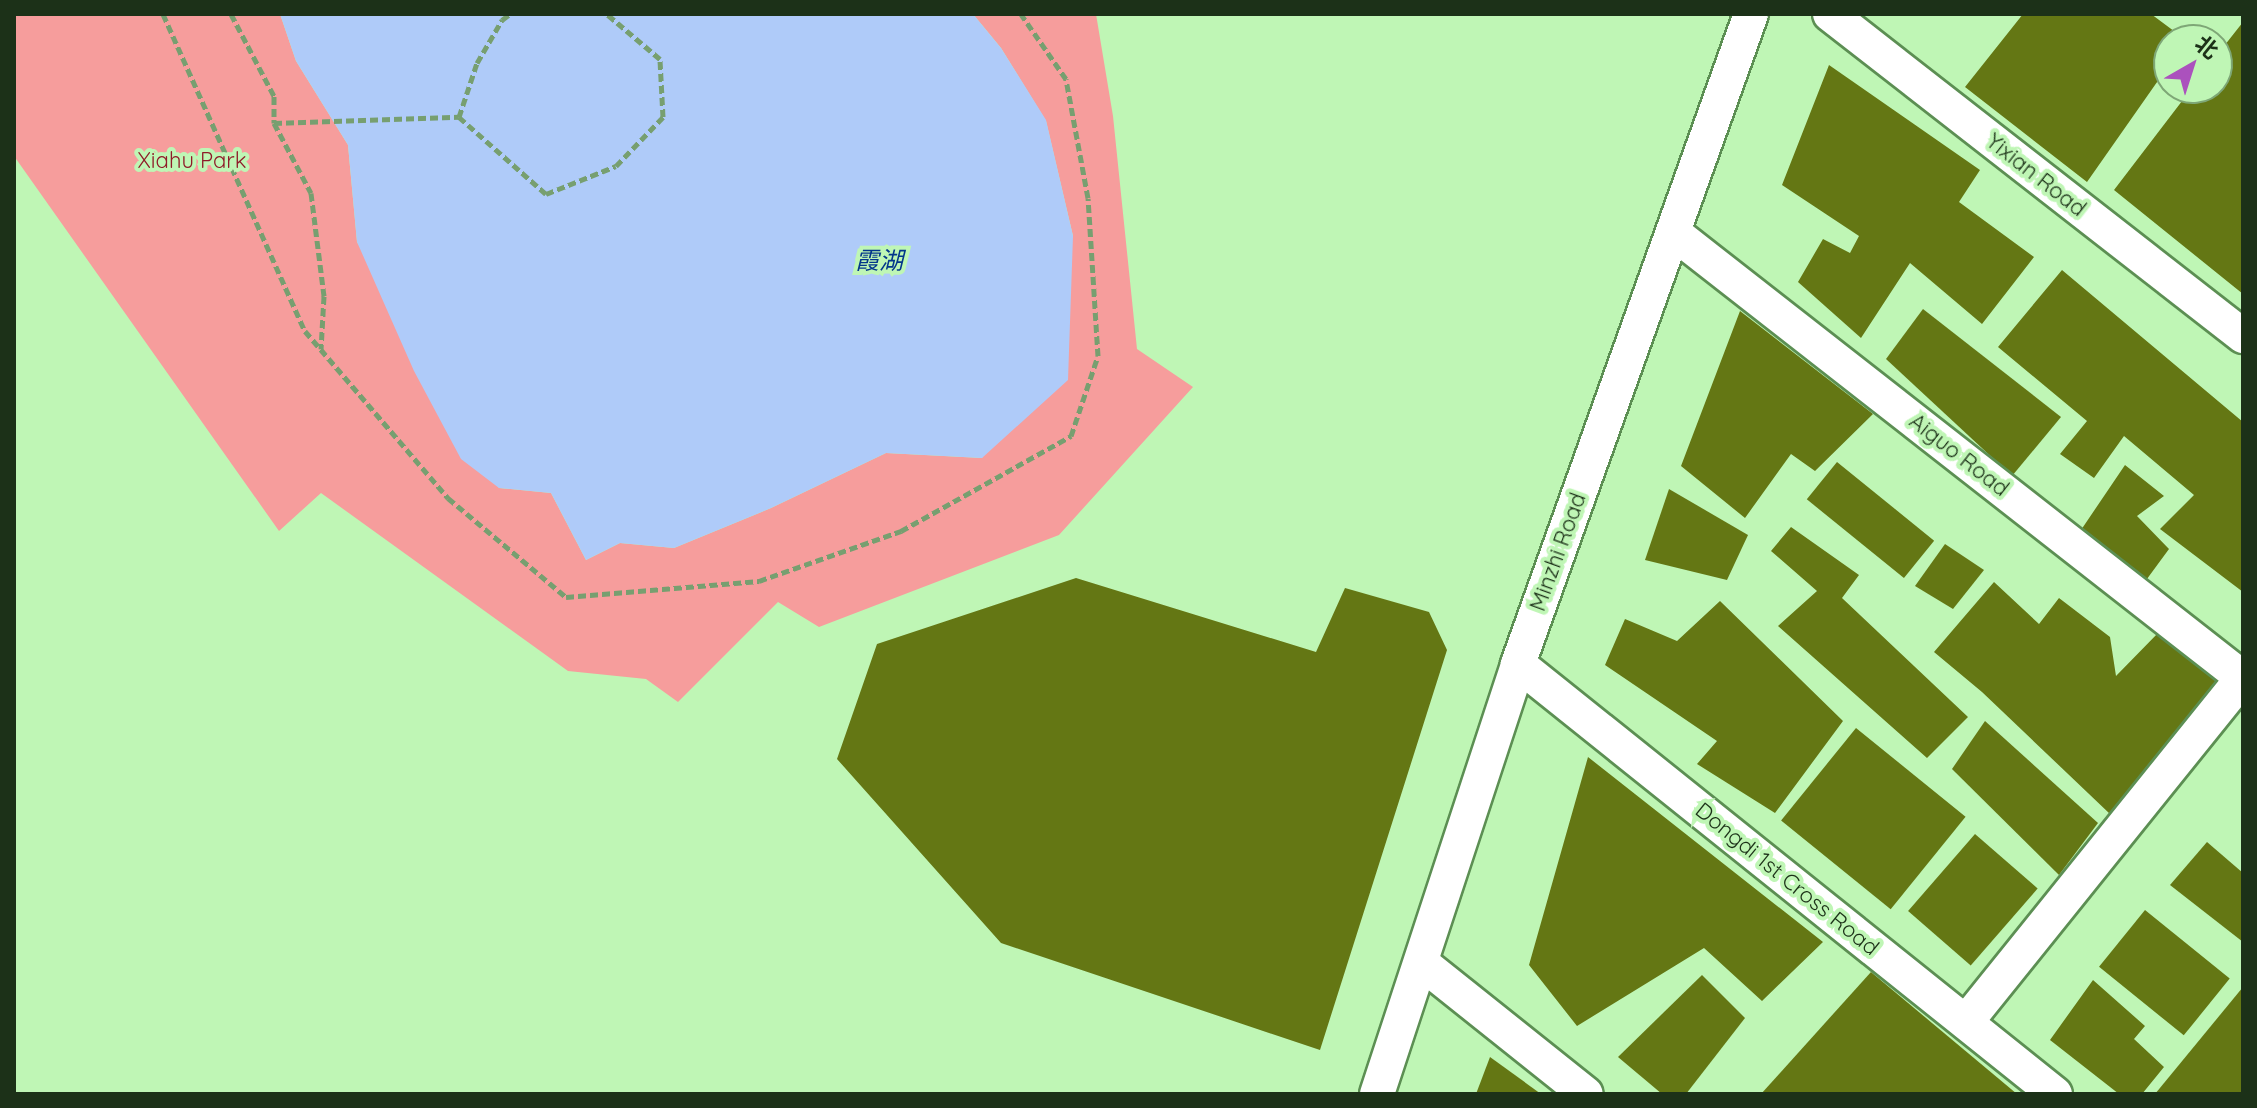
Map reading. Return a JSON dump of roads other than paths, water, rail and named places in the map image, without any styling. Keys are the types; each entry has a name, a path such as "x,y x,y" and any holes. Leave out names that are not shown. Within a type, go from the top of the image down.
{"street":[{"name":"Minzhi Road","path":"1377,1094 1423,964 1518,664 1751,14"},
{"name":"Yixian Road","path":"1830,14 2243,336"},
{"name":"Aiguo Road","path":"1674,233 2243,678"},
{"name":"Dongdi 1st Cross Road","path":"1518,664 2055,1094"},
{"path":"1966,1022 2243,678"},
{"path":"1423,964 1586,1094"}],"water":[{"name":"霞湖","path":"280,14 973,14 1001,48 1046,120 1073,236 1068,380 982,458 886,453 771,508 674,548 620,543 586,560 551,493 499,488 461,459 414,371 357,242 348,145 296,61"}],"park label":[{"name":"Xiahu Park","path":"192,161"}]}
